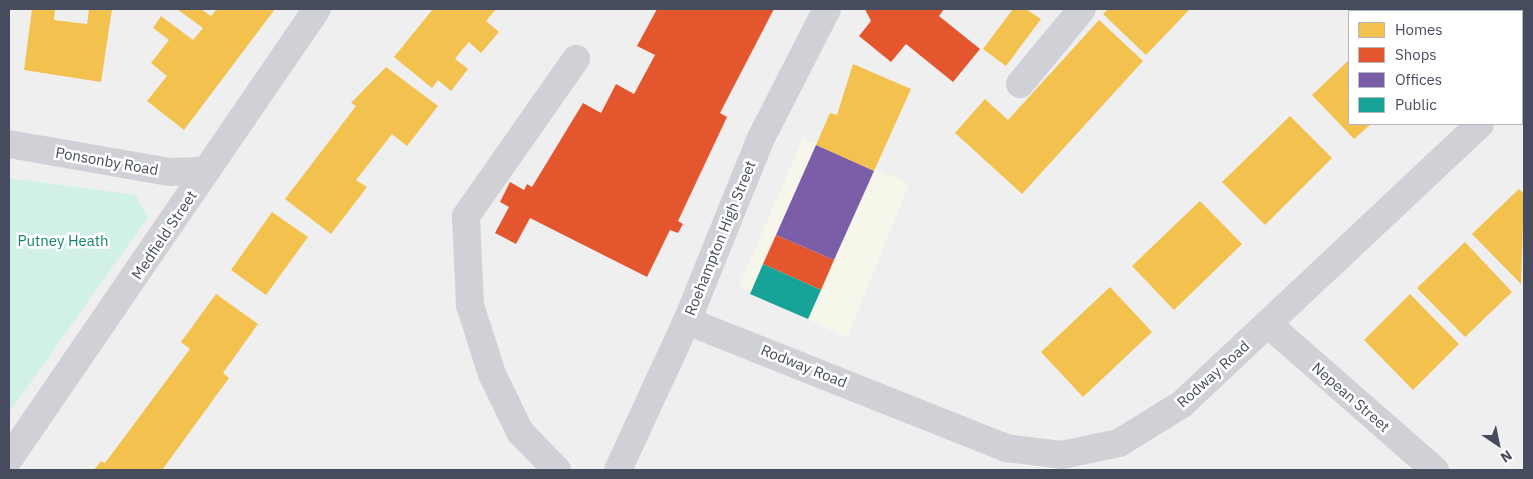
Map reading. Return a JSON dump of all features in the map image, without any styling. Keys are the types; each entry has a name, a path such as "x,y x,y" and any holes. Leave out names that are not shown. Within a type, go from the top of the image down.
{"street":[{"name":"Medfield Street","path":"9,459 316,9"},
{"name":"Roehampton High Street","path":"618,470 687,320 760,140 827,9"},
{"path":"1020,84 1071,12"},
{"path":"557,470 520,432 492,374 470,306 466,216 576,59"},
{"name":"Rodway Road","path":"687,320 1006,448 1062,455 1119,443 1182,404 1479,125"},
{"name":"Ponsonby Road","path":"9,144 169,172 206,171"},
{"name":"Nepean Street","path":"1268,324 1435,470"},
{"path":"9,459 24,470"}],"shaded area":[{"path":"803,138 909,184 847,338 739,286"}],"green space":[{"name":"Putney Heath","path":"9,178 136,195 148,217 9,413"}],"building: Homes":[{"path":"32,9 55,9 54,20 87,24 89,9 112,9 101,82 24,70"},
{"path":"177,9 201,9 211,16 217,9 275,9 184,130 147,101 167,76 151,63 169,40 153,28 161,16 193,40 203,28"},
{"path":"433,9 496,9 486,21 499,32 481,53 469,42 462,50 455,59 468,69 451,91 438,80 432,88 394,57"},
{"path":"1013,9 1026,9 1041,19 1006,66 983,49"},
{"path":"1108,9 1190,9 1146,55 1103,14"},
{"path":"1403,9 1491,9 1446,10 1402,10"},
{"path":"1099,20 1143,61 1022,194 955,133 985,99 1008,120"},
{"path":"1348,61 1348,125 1370,125 1354,139 1312,95"},
{"path":"853,64 911,89 874,171 816,145 830,113 837,115"},
{"path":"386,67 438,106 407,146 392,134 356,180 367,187 331,234 285,199 356,106 351,103"},
{"path":"1290,116 1332,158 1265,225 1222,182"},
{"path":"1519,189 1524,194 1521,284 1472,234"},
{"path":"1200,201 1242,244 1174,310 1132,266"},
{"path":"272,212 308,237 266,295 231,270"},
{"path":"1465,242 1512,292 1465,337 1417,288"},
{"path":"1110,287 1152,332 1083,397 1041,352"},
{"path":"216,294 258,324 223,373 229,378 162,470 94,470 101,461 105,463 190,349 181,342"},
{"path":"1410,294 1459,344 1413,390 1364,340"}],"building: Shops":[{"path":"657,9 774,9 720,113 727,117 678,221 683,224 678,233 670,230 647,277 530,218 516,244 495,233 509,207 500,202 510,182 524,190 527,184 532,187 583,103 601,113 616,84 634,94 655,55 637,46"},
{"path":"865,9 944,9 939,16 980,49 953,82 906,44 891,62 859,36 871,21"},
{"path":"776,235 834,260 821,290 763,264"}],"building: Offices":[{"path":"816,145 874,171 834,260 776,235"}],"building: Public":[{"path":"763,264 821,290 808,319 750,294"}]}
